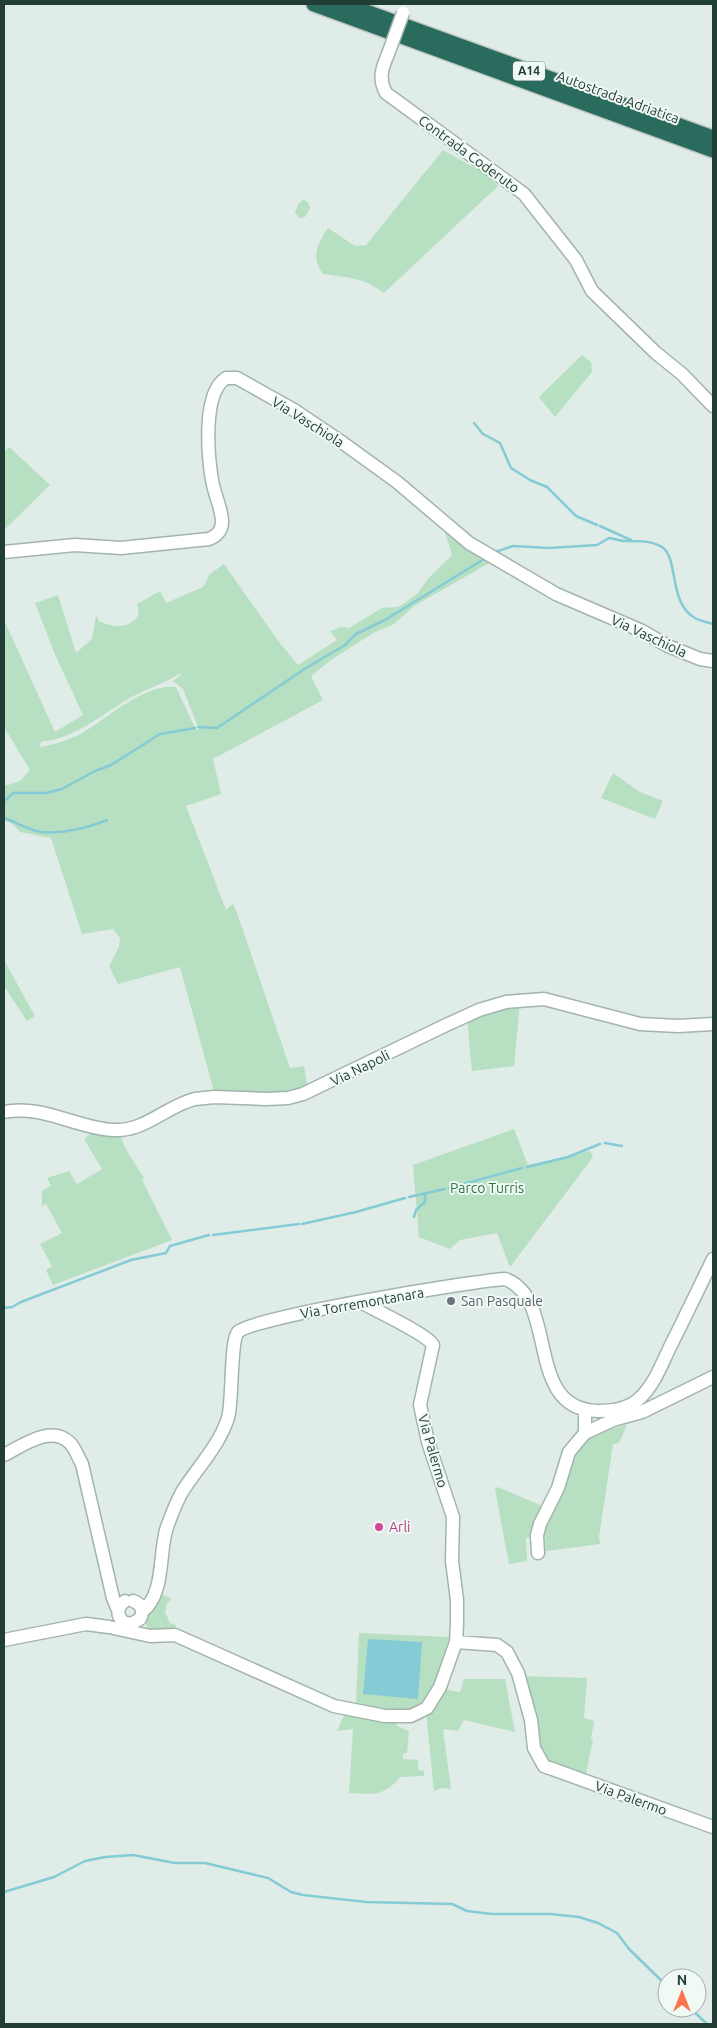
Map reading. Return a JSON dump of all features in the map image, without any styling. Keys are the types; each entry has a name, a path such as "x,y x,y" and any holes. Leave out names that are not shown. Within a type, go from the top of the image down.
{"highway":[{"name":"Autostrada Adriatica","path":"314,4 713,150"},
{"name":"Autostrada Adriatica","path":"344,4 713,138"}],"street":[{"name":"Contrada Coderuto","path":"403,8 382,68 381,77 386,93 524,194 576,260 592,291 649,346 682,374 713,406"},
{"name":"Via Vaschiola","path":"4,552 75,545 121,548 209,539 217,534 222,523 212,482 209,425 216,388 226,378 236,378 294,410 343,443 397,482 469,543 556,594 642,632 668,646 700,659 713,661"},
{"name":"Via Napoli","path":"4,1112 32,1111 114,1130 141,1125 180,1102 194,1099 288,1098 322,1087 479,1010 515,1000 544,999 640,1024 678,1026 713,1024"},
{"path":"538,1553 537,1535 540,1524 558,1488 569,1452 585,1433 634,1403 653,1383 713,1259"},
{"name":"Via Torremontanara","path":"156,1589 167,1528 178,1501 227,1419 232,1391 233,1352 238,1333 246,1327 283,1317 361,1302 505,1279 516,1283 532,1304 551,1379 565,1398 584,1410"},
{"name":"Via Palermo","path":"4,1640 78,1625 109,1626 150,1636 175,1635 334,1706 385,1716 419,1714 427,1708 436,1696 456,1642 457,1600 452,1561 453,1517 428,1442 420,1405 433,1345 430,1340 410,1328 387,1318 361,1302"},
{"path":"585,1433 584,1410 612,1415 642,1412 713,1377"},
{"path":"4,1454 36,1438 46,1436 64,1438 71,1444 82,1464 110,1589 124,1607 123,1622 128,1624 137,1622 154,1599 156,1589"},
{"path":"109,1626 124,1607 156,1589"},
{"path":"124,1607 140,1606 150,1636"},
{"name":"Via Palermo","path":"456,1642 497,1645 507,1652 518,1673 531,1720 534,1748 544,1766 713,1827"}],"green space":[{"path":"443,150 487,175 498,186 384,293 362,281 323,274 319,268 316,256 318,245 328,228 355,246 366,245"},
{"path":"303,200 308,202 310,208 305,217 300,218 295,213 298,204"},
{"path":"582,355 591,362 592,372 555,417 539,397"},
{"path":"9,447 50,485 4,530 4,452"},
{"path":"444,529 491,562 414,606 394,624 373,633 331,660 311,676 323,700 213,759 221,794 186,806 226,910 233,904 237,913 290,1068 304,1066 308,1090 294,1095 215,1095 180,967 118,984 109,966 119,947 120,938 113,929 82,934 51,838 20,832 13,824 4,820 4,786 20,781 30,770 4,727 4,620 55,732 83,715 54,652 35,603 58,595 76,653 92,639 96,615 99,621 110,625 126,625 131,623 139,614 137,604 160,591 166,603 203,587 210,574 224,564 279,642 298,665 337,640 330,631 341,627 349,628 382,608 398,607 405,603 418,593 428,579 452,555","holes":["179,674 181,675 173,681 183,689 199,729 196,730 176,687 163,687 125,704 77,736 40,747 41,742 54,740 77,731 130,698"]},
{"path":"613,773 640,792 663,801 655,819 601,798"},
{"path":"4,960 35,1016 27,1021 4,986"},
{"path":"520,1003 514,1066 472,1071 467,1018"},
{"name":"Parco Turris","path":"514,1129 528,1165 590,1151 593,1157 510,1267 497,1233 460,1240 450,1249 419,1237 413,1165"},
{"path":"93,1132 120,1133 127,1151 144,1178 142,1180 172,1240 53,1285 46,1270 52,1266 40,1244 62,1233 46,1204 42,1206 42,1191 51,1186 47,1178 69,1171 77,1184 102,1169 84,1139"},
{"path":"627,1425 619,1443 613,1444 599,1537 600,1544 546,1551 545,1532 547,1521 567,1466 578,1447 584,1441 604,1431"},
{"path":"498,1487 542,1506 531,1537 526,1538 527,1561 509,1564 495,1489"},
{"path":"159,1593 172,1599 167,1603 165,1612 170,1623 176,1625 173,1633 148,1630 146,1625 147,1615"},
{"path":"359,1633 449,1637 437,1679 423,1701 413,1708 400,1711 383,1710 356,1704"},
{"path":"521,1676 587,1678 584,1718 594,1721 591,1739 593,1740 585,1778 544,1764"},
{"path":"464,1679 505,1679 515,1732 464,1720 458,1731 443,1729 451,1789 441,1788 434,1791 426,1712 443,1689 460,1692"},
{"path":"346,1711 394,1719 397,1726 409,1731 407,1753 403,1754 403,1759 418,1760 418,1770 424,1771 424,1776 400,1777 389,1788 378,1793 349,1793 353,1729 337,1731"}],"water":[{"path":"368,1639 422,1642 418,1699 363,1694"}],"waterway":[{"path":"474,423 483,434 500,443 511,468 530,480 547,487 576,516 597,525"},
{"path":"600,526 631,540"},
{"path":"495,552 513,546 549,548 597,545 609,538 622,541 653,543 662,547 667,553 671,561 677,592 687,611 697,619 713,624"},
{"path":"198,727 217,728 306,668 345,645 356,634 385,620 484,559"},
{"path":"4,801 13,793 46,793 62,789 95,771 111,765 160,734 195,728"},
{"path":"4,818 31,830 41,832 74,830 107,820"},
{"path":"605,1143 622,1146"},
{"path":"527,1167 568,1157 600,1144"},
{"path":"449,1188 522,1168"},
{"path":"409,1197 445,1189"},
{"path":"414,1217 416,1210 425,1202 425,1194"},
{"path":"302,1224 356,1212 405,1198"},
{"path":"213,1235 299,1224"},
{"path":"4,1308 12,1307 131,1260 166,1253 170,1246 209,1235"},
{"path":"4,1892 54,1877 85,1861 105,1857 133,1855 175,1863 205,1863 268,1878 291,1892 303,1895 366,1902 452,1904 467,1911 492,1914 550,1914 579,1917 598,1923 617,1933 629,1949 657,1976"},
{"path":"701,2018 707,2024"}],"place":[{"name":"San Pasquale","path":"451,1301"},
{"name":"Arli","path":"379,1527"}]}
